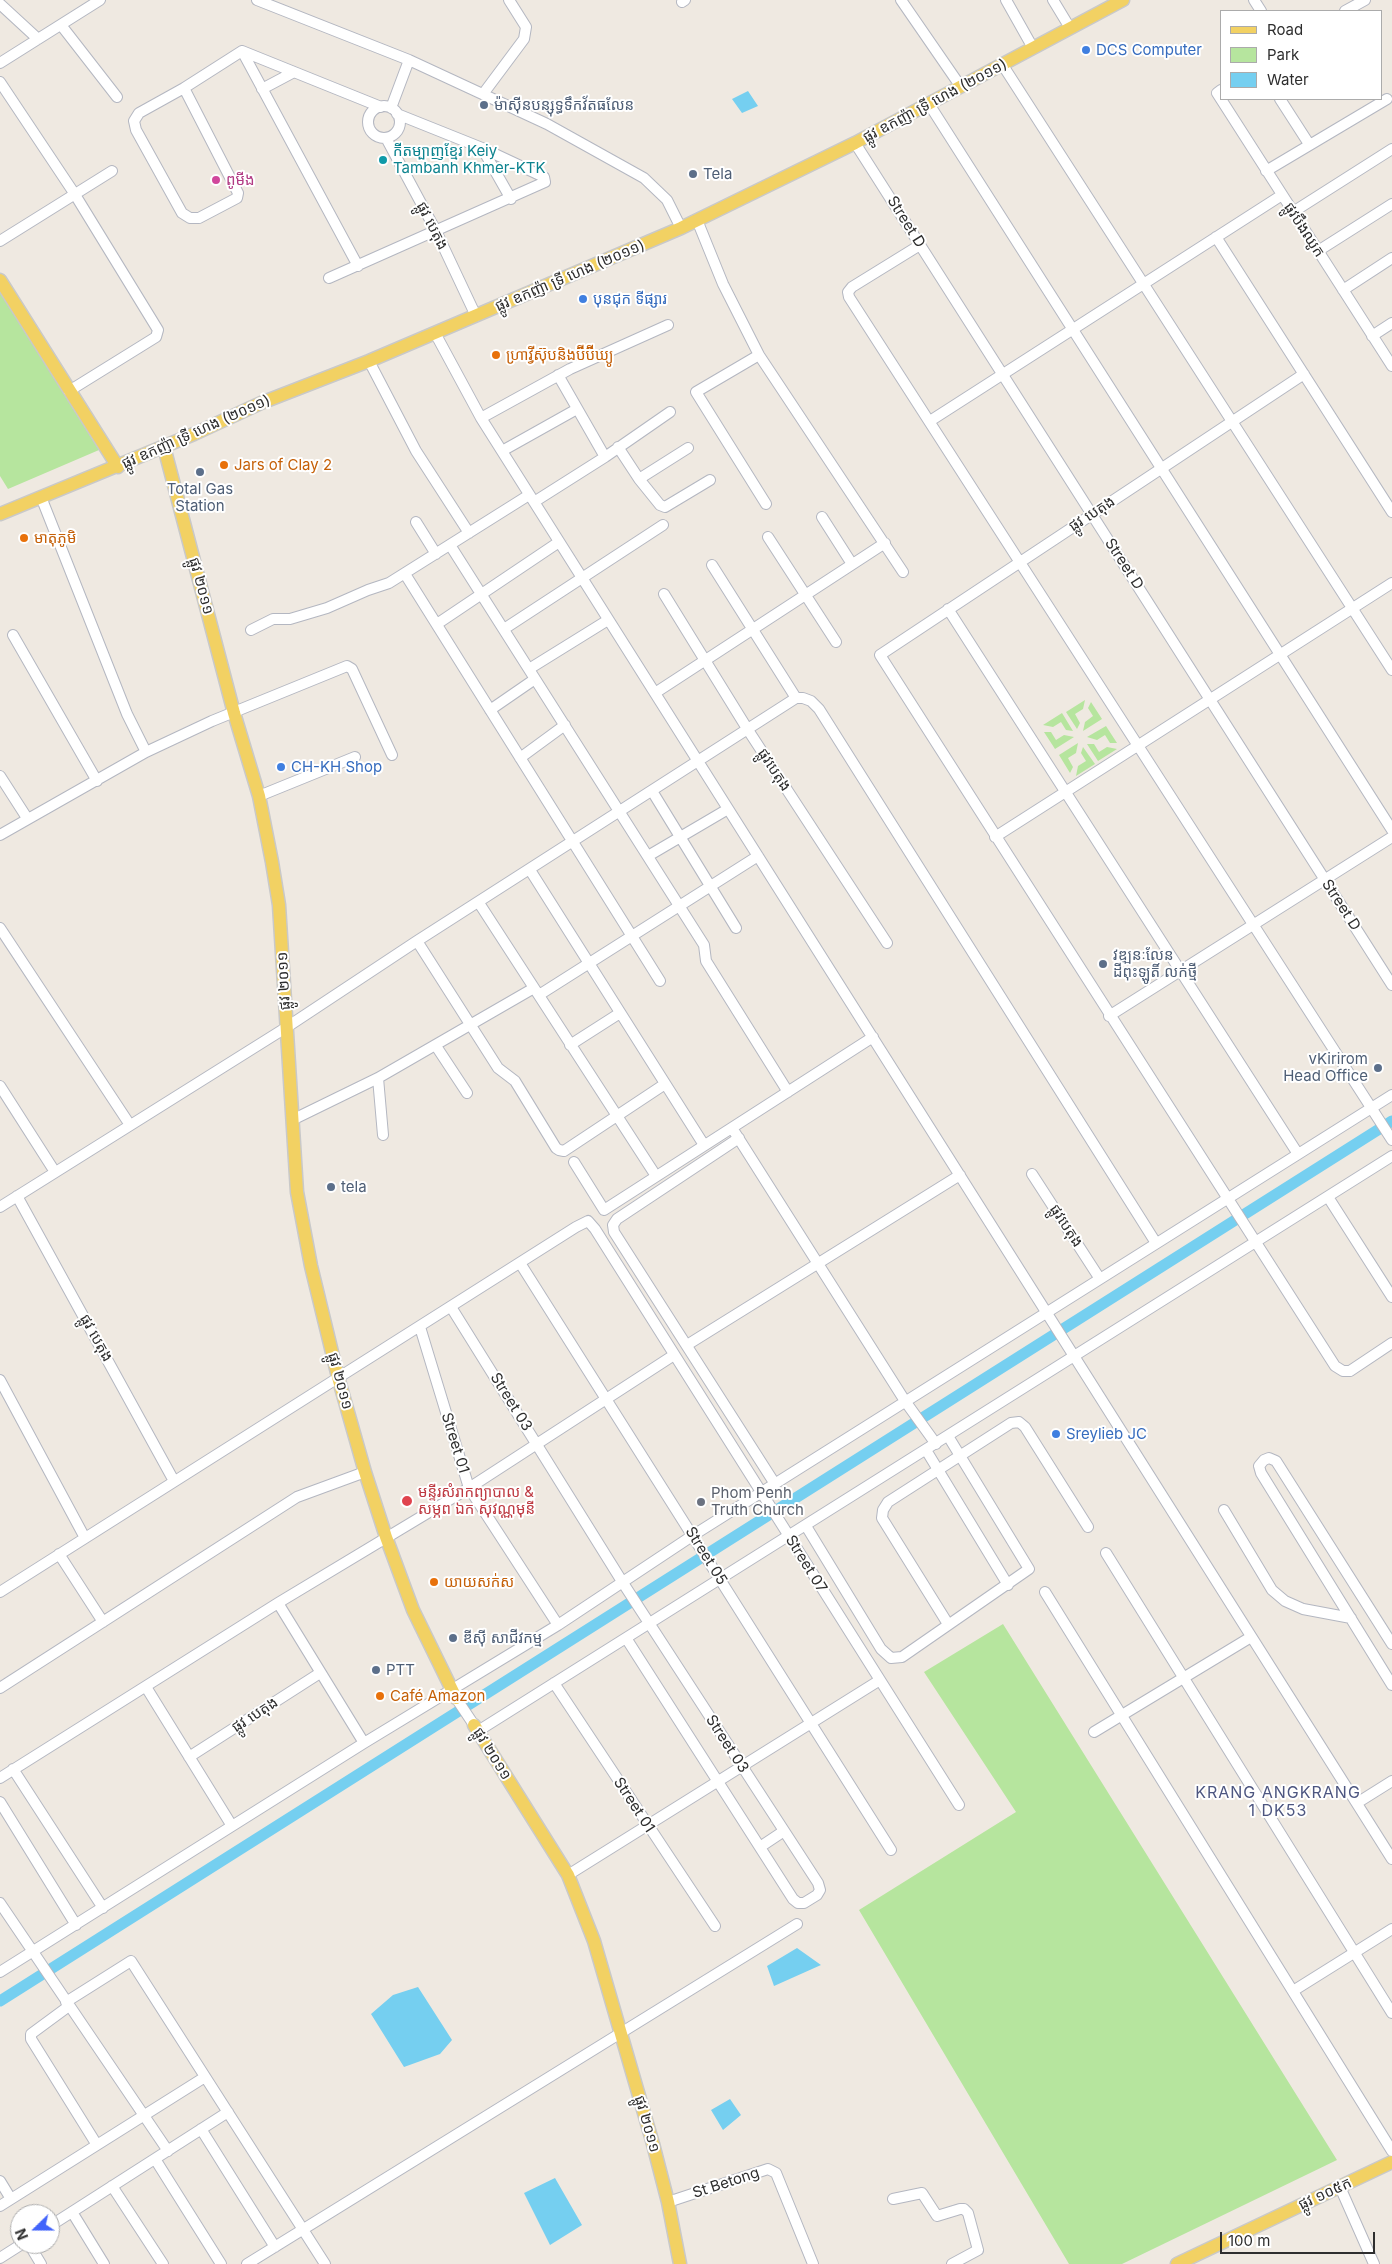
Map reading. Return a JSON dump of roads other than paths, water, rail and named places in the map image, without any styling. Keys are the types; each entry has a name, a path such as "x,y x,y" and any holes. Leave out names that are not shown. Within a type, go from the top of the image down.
{"main road":[{"name":"ផ្លូវ ឧកញ៉ា ទ្រី ហេង (២០១១)","path":"0,514 118,467 261,403 476,316 681,228 855,143 1123,0"},
{"path":"0,280 118,467"},
{"name":"ផ្លូវ ២០១១","path":"164,447 234,713 259,796 279,905 297,1192 311,1266 338,1377 364,1472 413,1610 454,1694"},
{"name":"ផ្លូវ ២០១១","path":"476,1728 568,1875 594,1941 653,2144 668,2202 680,2264"},
{"name":"ផ្លូវ ១០៥ក","path":"1183,2263 1392,2162"}],"street":[{"path":"0,63 100,0"},
{"path":"257,0 409,60 547,124 644,178 667,200 681,228"},
{"path":"483,94 524,39 526,27 509,0"},
{"path":"901,0 961,87"},
{"path":"1006,0 1033,48"},
{"path":"1053,0 1070,28"},
{"path":"1346,10 1365,0"},
{"path":"0,4 38,39"},
{"path":"61,25 117,98"},
{"path":"242,51 482,148 545,179 544,183 511,199 329,278"},
{"path":"184,88 238,193 237,198 199,218 190,218 182,213 136,130 134,120 139,113 184,88 242,51"},
{"path":"242,51 358,266"},
{"path":"380,107 376,108 369,116 369,127 375,136 386,138 398,129 399,124 394,111 409,60"},
{"path":"1002,64 1145,283 1392,670"},
{"path":"262,88 294,72"},
{"path":"0,82 74,193 158,330 156,336 69,390"},
{"path":"1266,171 1387,99"},
{"name":"ផ្លូវបឹងឈូក","path":"1224,100 1266,171 1392,366"},
{"path":"1281,100 1309,144"},
{"path":"929,104 1392,830"},
{"name":"ផ្លូវ បេតុង","path":"386,138 436,231 476,316"},
{"name":"Street D","path":"855,143 1392,985"},
{"path":"482,148 511,199"},
{"path":"1293,212 1392,149"},
{"path":"0,241 112,171"},
{"path":"930,421 1282,195"},
{"path":"1318,251 1392,204"},
{"path":"697,220 723,284 759,355 903,572"},
{"path":"1216,238 1392,512"},
{"path":"920,245 848,292 849,298 1392,1140"},
{"path":"1343,290 1392,258"},
{"path":"1372,336 1392,323"},
{"path":"481,418 558,375 668,325"},
{"path":"435,333 481,418 1392,1859"},
{"path":"759,355 696,392 766,504"},
{"path":"368,361 416,451 469,533"},
{"name":"ផ្លូវ បេតុង","path":"995,837 880,655 1304,374"},
{"path":"558,375 605,457"},
{"path":"502,451 577,409"},
{"path":"251,630 273,620 290,618 328,608 389,583 469,533 605,457 670,412"},
{"path":"618,447 639,479 660,505 665,507 710,480"},
{"path":"639,479 688,448"},
{"path":"41,497 126,714 146,752"},
{"path":"822,517 852,564"},
{"path":"416,522 436,554"},
{"path":"504,629 663,525"},
{"path":"768,537 836,642"},
{"path":"437,624 559,542"},
{"path":"655,693 885,543"},
{"path":"450,545 680,906 704,945 706,960 788,1092"},
{"path":"712,565 796,698"},
{"path":"405,574 660,981"},
{"path":"1392,583 995,837 1335,1366 1343,1371 1350,1371 1392,1343"},
{"name":"ផ្លូវបេតុង","path":"664,594 706,659 748,730 887,943"},
{"path":"948,609 1298,1154"},
{"path":"490,710 532,674 608,620"},
{"path":"13,635 97,781"},
{"path":"0,835 146,752 234,713 349,666 392,755"},
{"path":"0,1207 287,1027 417,941 796,698 804,698 811,701 819,709 1156,1243"},
{"path":"520,758 565,725"},
{"path":"259,796 354,757"},
{"path":"0,776 27,818"},
{"path":"652,791 736,928"},
{"path":"648,856 728,809"},
{"path":"1109,1016 1392,837"},
{"path":"292,1120 378,1078 470,1026 589,964 758,856"},
{"path":"530,870 704,1145"},
{"path":"479,902 656,1176"},
{"path":"0,928 130,1126"},
{"path":"417,941 498,1068 515,1081 559,1150 564,1151 665,1084"},
{"path":"570,1045 620,1012"},
{"path":"574,1162 604,1210 873,1037"},
{"path":"436,1046 467,1094"},
{"path":"378,1078 383,1135"},
{"path":"0,1086 55,1172"},
{"path":"0,1972 364,1743 454,1694 763,1496 775,1484 906,1401 1050,1317 1100,1279 1156,1243 1229,1202 1298,1154 1373,1110 1392,1095"},
{"path":"732,1128 906,1401 933,1440"},
{"path":"738,1138 617,1219 613,1225 614,1232 775,1484"},
{"path":"476,1728 554,1683 626,1638 786,1532 806,1526 926,1450 933,1440 948,1436 1253,1239 1328,1197 1392,1156"},
{"name":"ផ្លូវបេតុង","path":"1032,1174 1100,1279"},
{"path":"687,1344 960,1175"},
{"name":"ផ្លូវ បេតុង","path":"17,1196 174,1481"},
{"path":"1328,1197 1392,1297"},
{"name":"Street 07","path":"520,1263 576,1227 588,1222 596,1229 960,1805"},
{"path":"0,1592 520,1263"},
{"name":"Street 05","path":"520,1263 891,1850"},
{"name":"Street 03","path":"451,1307 648,1622 818,1883 820,1890 817,1895 804,1903 798,1904 793,1899 626,1638"},
{"name":"Street 01","path":"420,1327 469,1488 558,1626"},
{"path":"0,1778 278,1603 469,1488 674,1355"},
{"path":"0,1380 85,1538"},
{"path":"948,1624 882,1518 882,1510 888,1502 1011,1423 1019,1422 1025,1428 1088,1527"},
{"path":"806,1526 881,1649 891,1658 902,1657 1030,1569 948,1436"},
{"path":"926,1450 1008,1585"},
{"path":"1392,1644 1276,1461 1269,1458 1264,1460 1259,1466 1261,1473 1392,1685"},
{"path":"0,1688 297,1497 364,1472"},
{"path":"1224,1510 1272,1590 1285,1601 1304,1609 1351,1618"},
{"path":"1106,1553 1392,2013"},
{"path":"59,1554 103,1622"},
{"path":"1045,1592 1392,2151"},
{"path":"278,1603 364,1743"},
{"path":"1094,1732 1252,1637"},
{"name":"ផ្លូវ បេតុង","path":"189,1757 320,1673"},
{"path":"568,1875 880,1680"},
{"name":"Street 01","path":"554,1683 647,1826 716,1926"},
{"path":"146,1687 232,1826"},
{"name":"ផ្លូវ ២០១១","path":"454,1694 476,1728"},
{"path":"13,1769 103,1908"},
{"path":"1357,1803 1392,1781"},
{"path":"0,1802 76,1925"},
{"path":"760,1847 784,1831"},
{"path":"0,1903 168,2151"},
{"path":"247,2264 796,1924"},
{"path":"1293,1991 1392,1928"},
{"path":"97,2145 30,2039 31,2034 68,2004 131,1960 325,2264"},
{"path":"0,2206 205,2076"},
{"path":"60,2220 228,2112"},
{"path":"201,2129 275,2247"},
{"path":"155,2159 221,2264"},
{"name":"St Betong","path":"668,2202 768,2169 776,2173 813,2264"},
{"path":"0,2181 11,2199"},
{"path":"112,2186 163,2264"},
{"path":"1340,2186 1374,2264"},
{"path":"893,2198 922,2194 937,2216 960,2209 964,2209 968,2213 978,2250 952,2264"},
{"path":"72,2212 104,2264"}],"water":[{"path":"748,91 758,106 742,113 732,99"},
{"path":"797,1948 821,1965 774,1986 767,1966"},
{"path":"418,1987 452,2040 440,2054 404,2067 371,2014 393,1995"},
{"path":"730,2099 741,2115 723,2130 711,2110"},
{"path":"555,2178 582,2225 550,2245 524,2193"}],"waterway":[{"path":"0,2001 1392,1121"}],"place":[{"name":"DCS Computer","path":"1086,50"},
{"name":"ម៉ាស៊ីនបន្សុទ្ធទឹកវ័តធលែន","path":"484,105"},
{"name":"កីតម្បាញខ្មែរ Keiy Tambanh Khmer-KTK","path":"383,160"},
{"name":"Tela","path":"693,174"},
{"name":"ពូមីង","path":"216,180"},
{"name":"បុនជុក ទីផ្សារ","path":"583,299"},
{"name":"ហ្រាវ្វីស៊ុបនិងប៊ីប៊ីឃ្យូ","path":"496,355"},
{"name":"Jars of Clay 2","path":"224,465"},
{"name":"Total Gas Station","path":"200,472"},
{"name":"មាតុភូមិ","path":"24,538"},
{"name":"CH-KH Shop","path":"281,767"},
{"name":"វឌ្ឍនៈលែន ដីពុះឡូតិ៍ លក់ថ្មី","path":"1103,964"},
{"name":"vKirirom Head Office","path":"1378,1068"},
{"name":"tela","path":"331,1187"},
{"name":"Sreylieb JC","path":"1056,1434"},
{"name":"មន្ទីរសំរាកព្យាបាល & សម្ភព ឯក សុវណ្ណមុនី","path":"407,1501"},
{"name":"Phom Penh Truth Church","path":"701,1502"},
{"name":"យាយសក់ស","path":"434,1582"},
{"name":"ឌីស៊ី សាជីវកម្ម","path":"453,1638"},
{"name":"PTT","path":"376,1670"},
{"name":"Café Amazon","path":"380,1696"}],"district":[{"name":"KRANG ANGKRANG 1 DK53","path":"1278,1802"}]}
